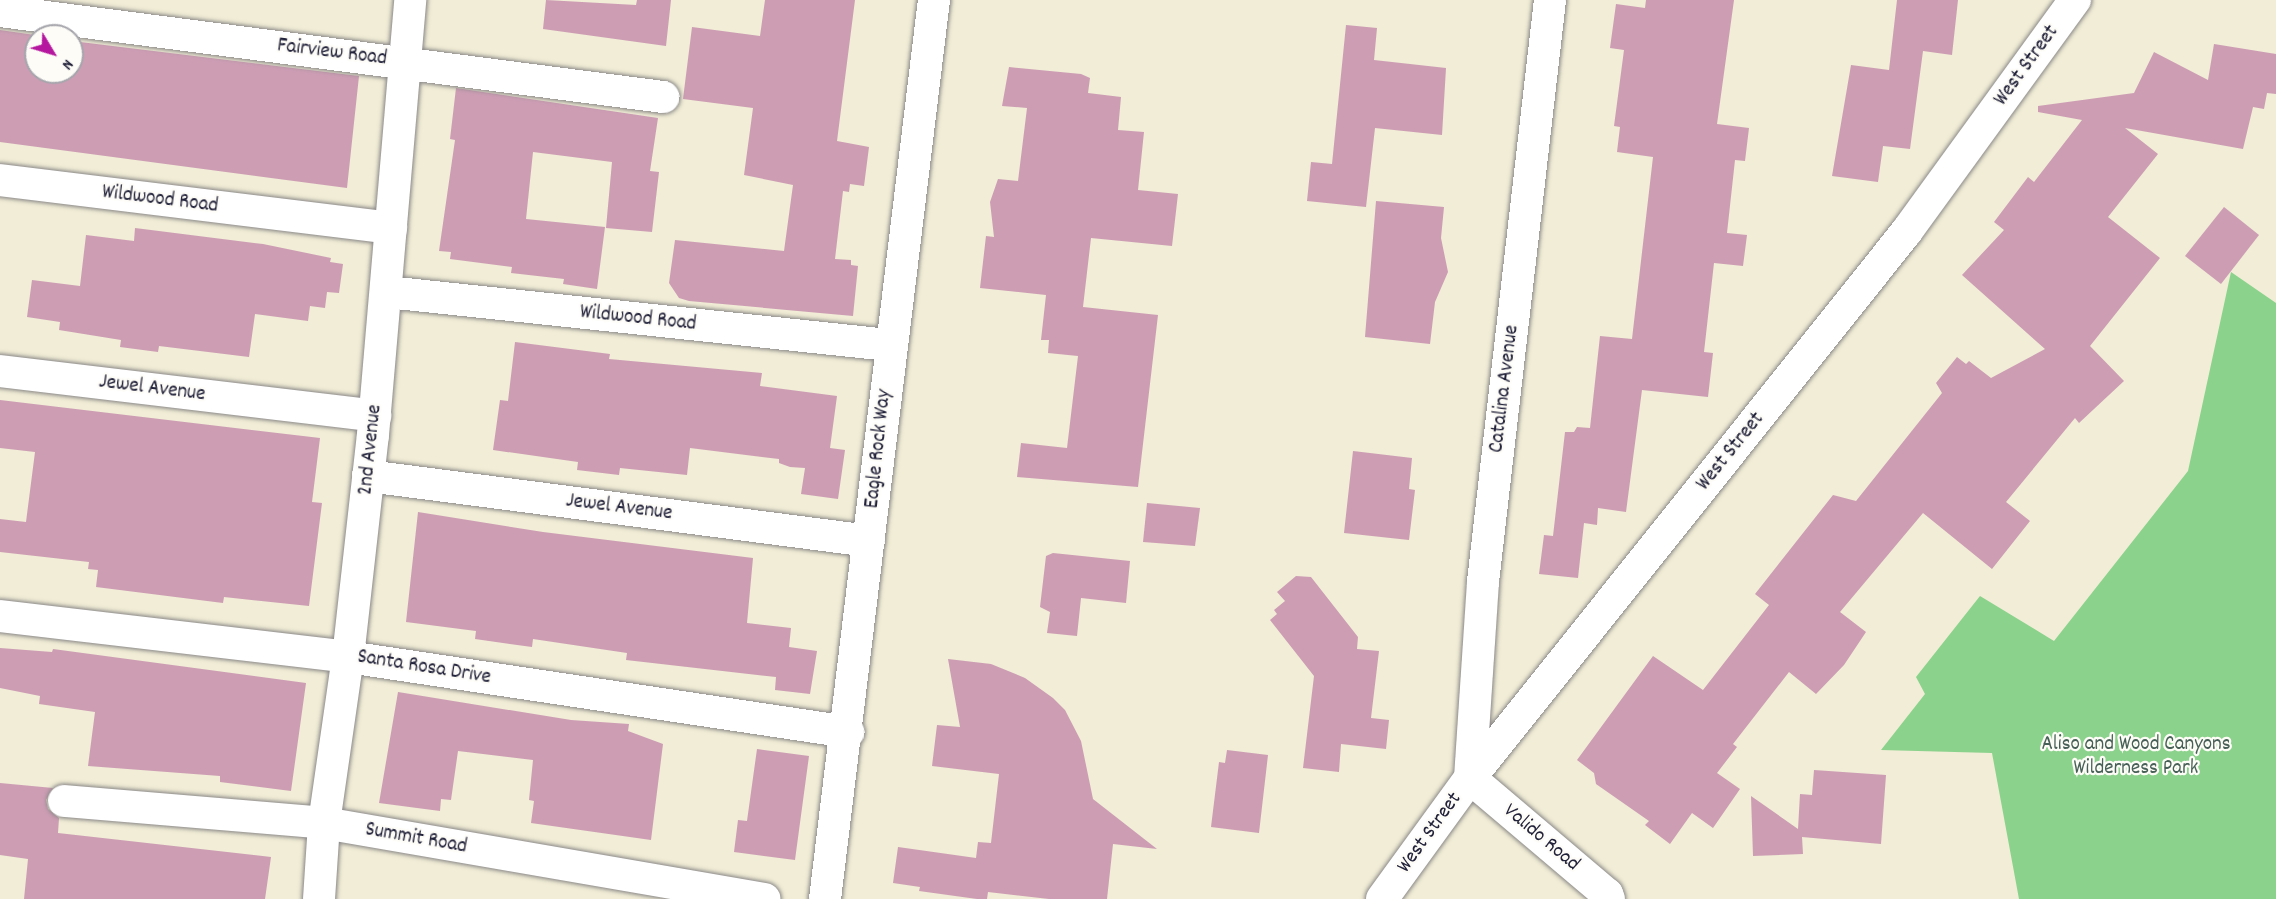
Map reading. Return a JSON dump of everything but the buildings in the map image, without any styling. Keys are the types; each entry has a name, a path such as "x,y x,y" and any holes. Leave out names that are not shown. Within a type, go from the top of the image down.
{"street":[{"name":"2nd Avenue","path":"319,899 324,823 348,657 375,416 410,0"},
{"name":"Eagle Rock Way","path":"825,899 848,732 889,345 934,0"},
{"name":"Catalina Avenue","path":"1470,778 1483,582 1550,0"},
{"name":"West Street","path":"1382,899 1470,778 1907,231 2075,0"},
{"name":"Fairview Road","path":"0,11 663,97"},
{"name":"Wildwood Road","path":"0,180 391,228"},
{"name":"Wildwood Road","path":"387,292 889,345"},
{"name":"Jewel Avenue","path":"0,371 375,416"},
{"name":"Jewel Avenue","path":"368,476 869,541"},
{"name":"Santa Rosa Drive","path":"0,616 348,657 848,732"},
{"name":"Valido Road","path":"1470,778 1608,894 1609,899"},
{"name":"Summit Road","path":"64,801 324,823 764,899"}],"green space":[{"name":"Aliso and Wood Canyons Wilderness Park","path":"2231,272 2276,303 2276,899 2019,899 1992,753 1881,750 1925,694 1916,677 1980,596 2054,641 2188,471"}]}
